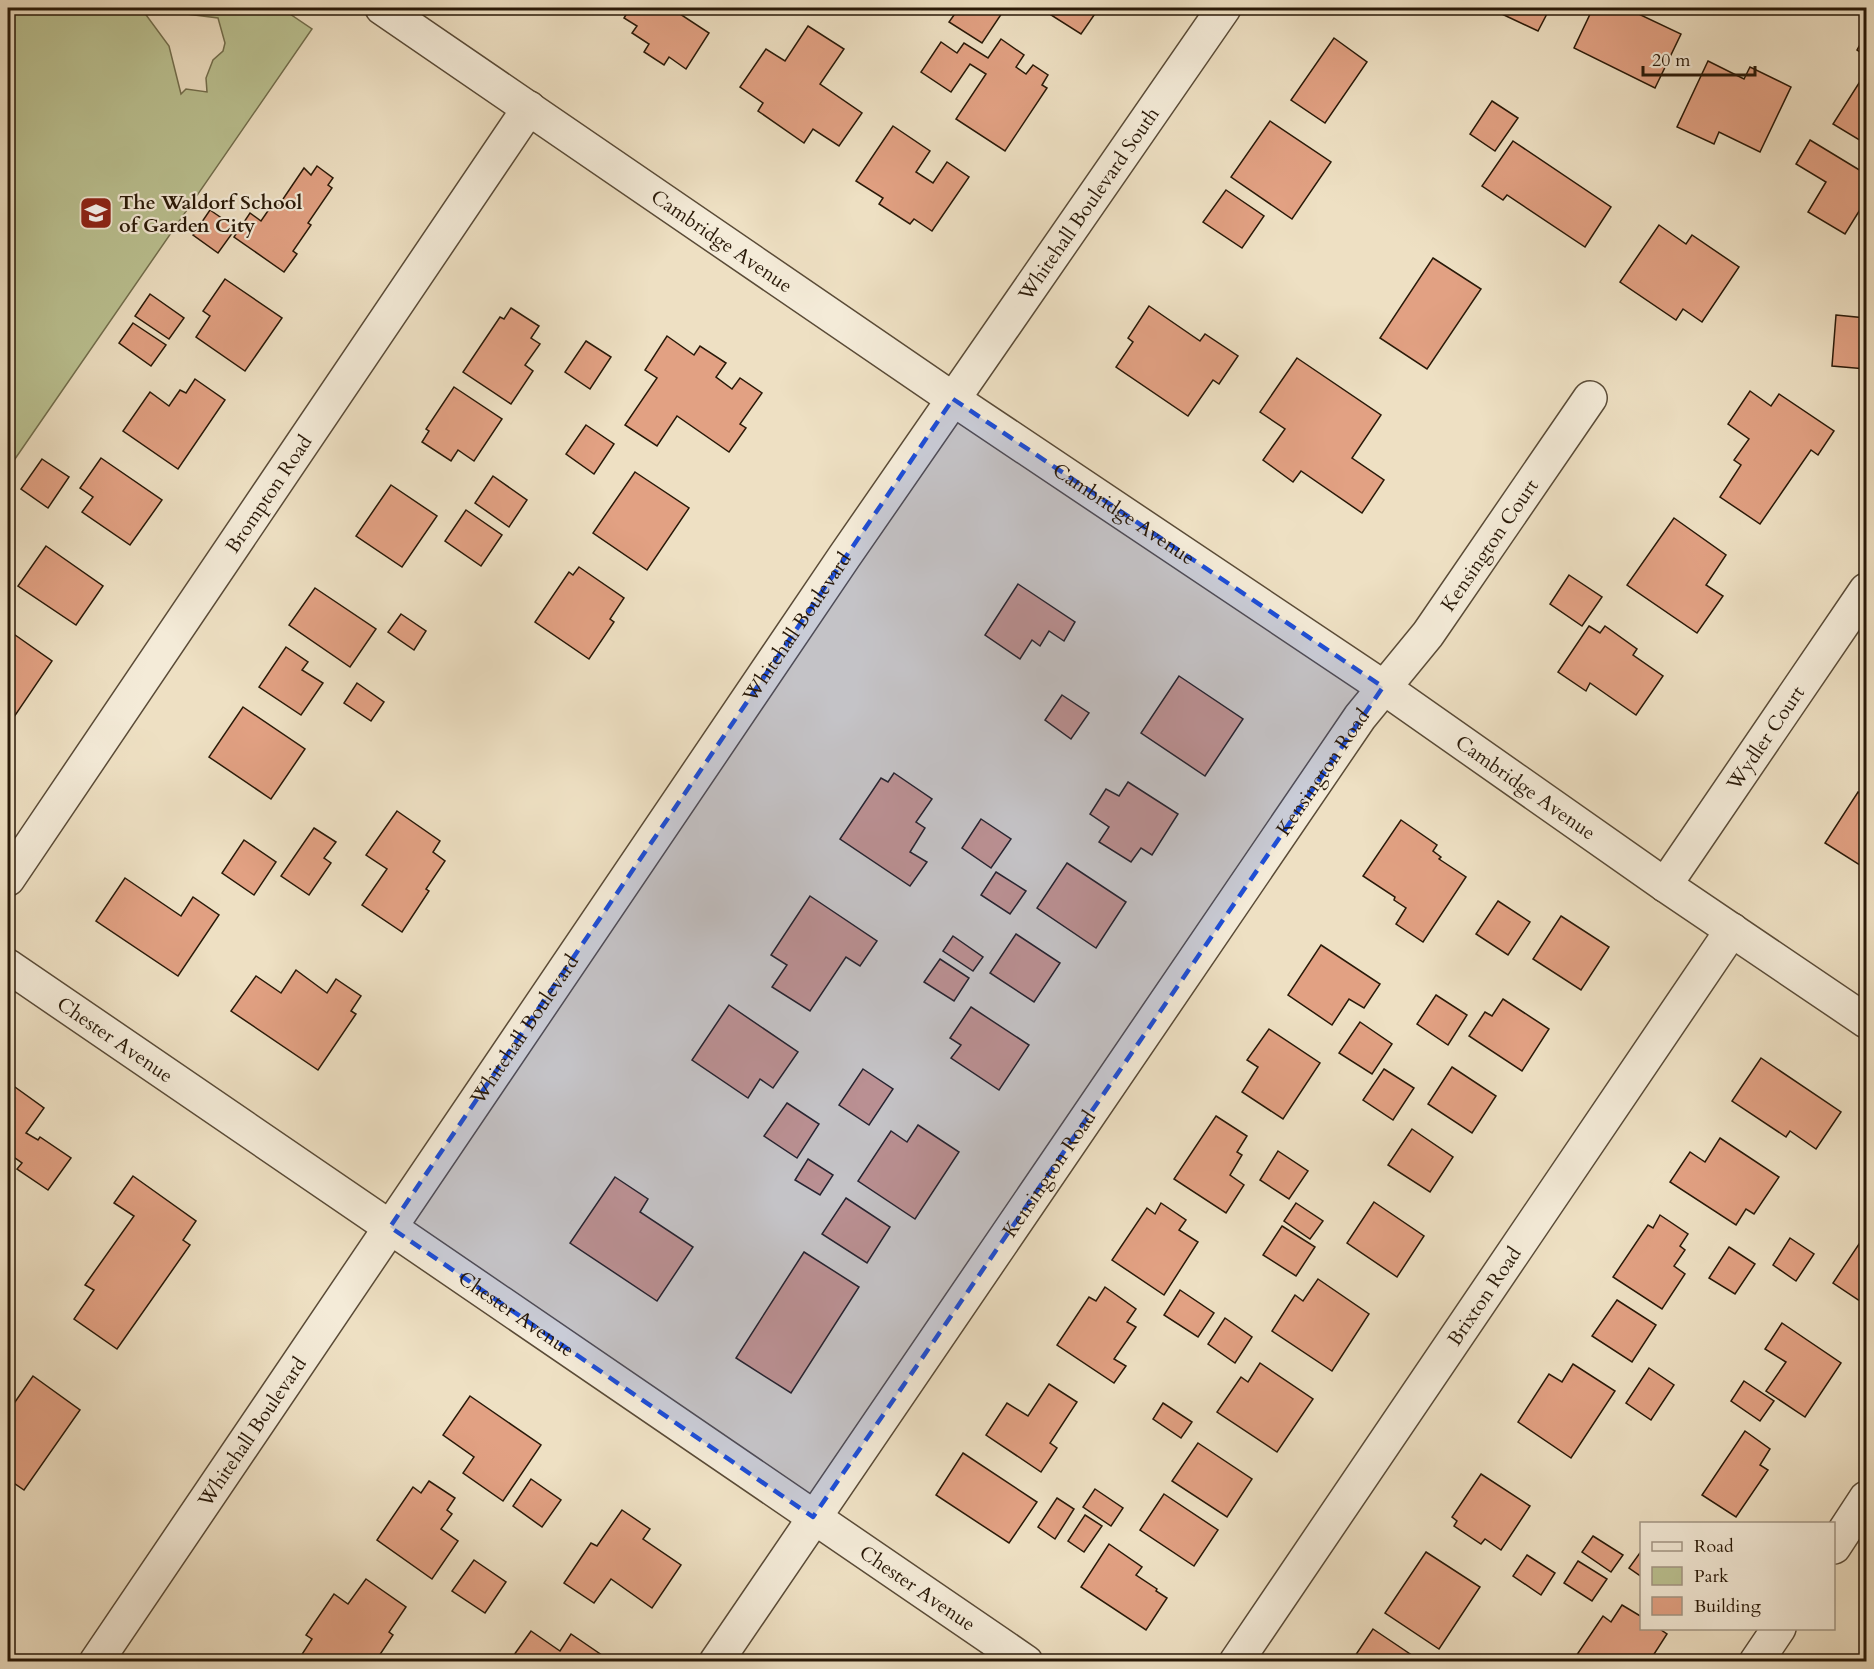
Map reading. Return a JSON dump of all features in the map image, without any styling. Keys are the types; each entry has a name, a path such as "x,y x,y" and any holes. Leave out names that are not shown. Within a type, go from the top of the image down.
{"street":[{"name":"Cambridge Avenue","path":"382,8 953,399 1383,687 1665,885 1866,1021"},
{"name":"Whitehall Boulevard South","path":"953,399 1224,8"},
{"name":"Brompton Road","path":"8,879 529,108"},
{"name":"Kensington Court","path":"1383,687 1428,634 1590,398"},
{"name":"Whitehall Boulevard","path":"96,1662 953,399"},
{"name":"Wydler Court","path":"1665,885 1866,590"},
{"name":"Kensington Road","path":"716,1662 1360,717 1383,687"},
{"name":"Brixton Road","path":"1236,1662 1732,930"},
{"name":"Chester Avenue","path":"8,966 1026,1662"},
{"path":"1835,1544 1866,1498"},
{"path":"1756,1662 1778,1630"}],"highlighted area":[{"path":"953,399 1383,687 813,1517 390,1227"}],"green space":[{"name":"The Waldorf School of Garden City","path":"8,8 141,8 169,46 181,94 186,89 207,92 206,78 213,60 223,51 225,43 218,18 152,8 281,8 312,29 8,469"}],"building":[{"path":"630,8 671,8 709,33 686,69 669,57 664,65 644,52 649,44 632,33 637,26 624,18"},
{"path":"959,8 1000,8 1004,10 982,43 949,22"},
{"path":"1040,8 1099,8 1081,34"},
{"path":"1489,8 1550,8 1538,31"},
{"path":"1593,8 1626,8 1681,34 1655,88 1574,48"},
{"path":"808,26 844,49 820,84 862,113 839,146 813,129 804,143 758,111 763,103 740,87 766,49 785,61"},
{"path":"1866,34 1866,56 1857,50"},
{"path":"1334,38 1367,62 1325,123 1291,100"},
{"path":"1001,39 1024,55 1016,67 1026,74 1033,65 1048,75 1042,85 1047,88 1005,151 956,119 986,74 970,64 951,92 921,72 941,42 957,53 964,43 988,58"},
{"path":"1708,61 1744,79 1750,67 1791,87 1760,152 1719,132 1714,144 1677,127"},
{"path":"1859,83 1866,88 1866,144 1833,124"},
{"path":"1492,101 1518,118 1495,151 1470,134"},
{"path":"1270,121 1331,162 1292,219 1231,177"},
{"path":"893,126 930,151 916,172 933,183 947,162 969,177 932,231 914,219 910,224 879,204 883,198 856,181"},
{"path":"1810,140 1866,174 1866,200 1845,234 1808,212 1826,182 1796,164"},
{"path":"1513,141 1611,207 1585,247 1507,195 1503,200 1482,186"},
{"path":"317,166 333,178 328,185 332,188 308,223 311,225 293,251 297,254 284,272 234,237 250,213 261,221 274,202 279,205 304,168 311,175"},
{"path":"1226,190 1264,216 1242,248 1203,222"},
{"path":"210,210 236,228 218,253 193,235"},
{"path":"1659,225 1686,244 1692,235 1739,267 1702,322 1683,309 1676,320 1620,282"},
{"path":"1433,258 1481,289 1427,369 1380,338"},
{"path":"225,279 282,318 245,371 196,337 210,316 203,311"},
{"path":"150,294 184,318 169,339 135,316"},
{"path":"1149,306 1200,341 1205,334 1238,356 1219,384 1213,380 1188,416 1116,367 1133,342 1128,338"},
{"path":"511,308 539,326 531,338 540,344 525,365 533,371 511,404 463,372 500,317 504,319"},
{"path":"1836,315 1866,318 1866,369 1832,366"},
{"path":"133,323 166,345 151,366 119,343"},
{"path":"667,336 694,355 700,346 726,363 716,377 732,389 740,378 762,393 740,424 746,428 729,452 677,416 657,446 625,425 657,378 645,370"},
{"path":"586,341 611,357 590,389 565,372"},
{"path":"1297,358 1381,415 1352,458 1384,480 1362,513 1301,471 1293,482 1263,460 1285,429 1260,412"},
{"path":"195,379 225,400 178,469 123,431 150,392 169,406 180,390 186,393"},
{"path":"454,387 502,419 474,461 458,450 451,461 422,442 429,431 426,429"},
{"path":"1750,391 1771,406 1779,394 1834,431 1818,455 1811,450 1760,524 1720,497 1741,465 1734,460 1749,439 1728,424"},
{"path":"586,425 614,444 594,474 566,454"},
{"path":"101,458 162,500 130,545 82,512 93,497 80,488"},
{"path":"42,459 69,477 48,508 21,489"},
{"path":"635,472 689,508 647,570 593,533"},
{"path":"493,476 527,500 509,527 475,503"},
{"path":"391,485 437,516 402,567 356,536"},
{"path":"466,510 502,535 481,566 445,541"},
{"path":"1674,518 1726,555 1706,585 1723,596 1697,633 1627,585"},
{"path":"46,546 103,586 76,625 18,586"},
{"path":"579,567 624,598 610,619 614,622 589,659 535,622 569,572 573,575"},
{"path":"1569,575 1602,597 1582,626 1550,604"},
{"path":"1018,584 1075,622 1064,641 1049,631 1040,646 1032,640 1020,659 985,635"},
{"path":"315,588 376,629 350,667 289,625"},
{"path":"401,614 426,631 414,650 388,632"},
{"path":"1589,626 1600,633 1605,626 1637,649 1633,655 1663,676 1636,715 1590,683 1586,691 1558,672"},
{"path":"8,630 52,661 14,717 8,712"},
{"path":"286,647 308,662 302,670 323,683 301,715 259,687"},
{"path":"1179,676 1243,719 1205,776 1141,733"},
{"path":"357,683 384,702 371,721 344,703"},
{"path":"1062,695 1089,713 1071,739 1045,720"},
{"path":"243,707 305,749 271,799 209,757"},
{"path":"894,773 932,799 916,822 925,828 910,852 927,862 910,886 840,839 881,778 888,782"},
{"path":"1128,782 1178,814 1152,855 1141,848 1131,862 1099,842 1109,827 1090,814 1106,789 1119,796"},
{"path":"1858,792 1866,797 1866,869 1825,843"},
{"path":"397,811 440,841 433,852 445,861 426,889 429,891 402,932 362,905 387,869 366,855"},
{"path":"981,819 1011,839 991,868 962,848"},
{"path":"1401,820 1437,845 1433,851 1441,857 1439,859 1466,877 1423,942 1396,924 1406,908 1394,900 1395,897 1363,876"},
{"path":"314,828 336,842 324,858 331,863 309,895 281,876"},
{"path":"244,840 276,862 254,895 222,873"},
{"path":"1067,863 1126,902 1096,948 1037,908"},
{"path":"996,872 1026,891 1010,914 981,895"},
{"path":"125,878 181,916 193,897 219,915 178,976 96,921"},
{"path":"810,896 877,941 860,966 846,957 810,1011 772,987 787,965 771,955"},
{"path":"1498,901 1530,922 1508,955 1476,934"},
{"path":"1561,916 1609,947 1581,990 1533,959"},
{"path":"1016,934 1060,963 1034,1002 990,973"},
{"path":"953,936 983,957 973,971 943,951"},
{"path":"1321,945 1380,984 1364,1008 1349,999 1332,1025 1288,995"},
{"path":"940,959 969,978 954,1001 924,982"},
{"path":"296,970 327,993 336,979 361,996 351,1011 356,1014 318,1070 231,1011 256,976 281,993"},
{"path":"1436,995 1467,1015 1448,1045 1417,1024"},
{"path":"1503,999 1549,1029 1522,1071 1469,1036 1485,1012 1492,1016"},
{"path":"729,1005 798,1052 773,1088 760,1079 748,1098 692,1060"},
{"path":"971,1007 1029,1045 999,1090 951,1058 961,1045 950,1038"},
{"path":"1360,1022 1392,1044 1372,1074 1339,1053"},
{"path":"1269,1029 1320,1063 1283,1119 1242,1092 1258,1067 1247,1060"},
{"path":"1761,1058 1841,1112 1816,1149 1790,1131 1786,1137 1732,1101"},
{"path":"1452,1067 1496,1096 1472,1133 1428,1104"},
{"path":"863,1069 893,1089 869,1125 839,1105"},
{"path":"1384,1069 1414,1088 1393,1120 1363,1100"},
{"path":"8,1082 44,1108 26,1133 38,1140 40,1137 71,1158 48,1190 17,1169 22,1163 8,1153"},
{"path":"787,1103 819,1124 797,1158 764,1136"},
{"path":"1216,1116 1247,1136 1237,1152 1242,1155 1230,1175 1244,1185 1226,1213 1174,1179"},
{"path":"918,1125 959,1152 915,1219 858,1181 891,1131 907,1142"},
{"path":"1412,1129 1453,1157 1430,1192 1388,1165"},
{"path":"1720,1138 1779,1177 1754,1214 1746,1209 1736,1225 1670,1182 1690,1152 1705,1162"},
{"path":"1278,1151 1308,1171 1289,1199 1260,1180"},
{"path":"808,1159 833,1175 820,1195 795,1180"},
{"path":"133,1176 196,1221 183,1240 190,1245 117,1349 74,1319 94,1290 85,1285 134,1216 114,1203"},
{"path":"615,1177 648,1199 640,1212 693,1247 657,1301 570,1243"},
{"path":"846,1198 890,1227 867,1263 822,1234"},
{"path":"1374,1202 1424,1236 1397,1277 1347,1243"},
{"path":"1161,1203 1186,1220 1179,1230 1198,1242 1164,1295 1112,1260 1147,1208 1155,1214"},
{"path":"1296,1203 1323,1221 1310,1239 1284,1221"},
{"path":"1660,1215 1688,1234 1680,1246 1685,1250 1674,1266 1685,1274 1662,1309 1613,1277 1648,1225 1653,1228"},
{"path":"1282,1226 1315,1247 1296,1276 1263,1255"},
{"path":"1790,1238 1814,1254 1796,1281 1773,1265"},
{"path":"1861,1241 1866,1245 1866,1305 1833,1283"},
{"path":"1729,1247 1755,1264 1735,1294 1709,1278"},
{"path":"804,1252 859,1287 791,1393 736,1358"},
{"path":"1318,1279 1369,1314 1332,1371 1272,1331 1295,1295 1303,1301"},
{"path":"1105,1287 1136,1309 1127,1322 1136,1327 1114,1359 1126,1366 1114,1383 1057,1345 1089,1297 1096,1301"},
{"path":"1180,1290 1214,1313 1198,1337 1164,1315"},
{"path":"1617,1300 1656,1325 1632,1362 1592,1336"},
{"path":"1225,1318 1252,1337 1235,1363 1208,1344"},
{"path":"1782,1323 1841,1363 1805,1417 1766,1391 1786,1362 1765,1349"},
{"path":"1260,1363 1313,1399 1277,1452 1217,1412 1241,1377 1248,1382"},
{"path":"1573,1364 1615,1391 1571,1458 1518,1422 1549,1374 1562,1382"},
{"path":"1649,1368 1674,1385 1651,1420 1626,1403"},
{"path":"33,1376 80,1410 24,1490 8,1479 8,1412"},
{"path":"1744,1381 1774,1401 1760,1421 1731,1401"},
{"path":"1049,1384 1077,1402 1050,1443 1057,1448 1041,1472 986,1435 1007,1403 1028,1416"},
{"path":"470,1396 541,1445 503,1501 463,1473 474,1457 443,1435"},
{"path":"1163,1403 1192,1422 1181,1438 1153,1419"},
{"path":"1745,1431 1770,1449 1760,1465 1768,1470 1736,1517 1702,1495"},
{"path":"1198,1443 1252,1479 1227,1517 1172,1481"},
{"path":"963,1453 1037,1502 1009,1543 936,1495"},
{"path":"1481,1474 1530,1506 1501,1550 1485,1539 1481,1544 1454,1526 1457,1521 1452,1517"},
{"path":"531,1479 561,1500 542,1527 513,1506"},
{"path":"429,1481 455,1498 447,1510 452,1514 441,1529 458,1541 432,1579 377,1540 413,1487 421,1493"},
{"path":"1095,1489 1123,1508 1111,1526 1083,1507"},
{"path":"1164,1494 1218,1530 1194,1566 1140,1530"},
{"path":"1057,1498 1074,1509 1055,1539 1038,1527"},
{"path":"622,1510 650,1529 643,1539 681,1565 652,1608 611,1579 594,1603 564,1583 591,1543 597,1546"},
{"path":"1085,1515 1102,1526 1084,1552 1068,1541"},
{"path":"1593,1536 1623,1555 1611,1572 1582,1552"},
{"path":"1109,1544 1142,1567 1136,1575 1167,1598 1146,1630 1081,1587"},
{"path":"1426,1552 1480,1587 1439,1649 1385,1613"},
{"path":"1640,1553 1640,1576 1629,1568"},
{"path":"1527,1555 1555,1573 1541,1595 1513,1576"},
{"path":"474,1560 506,1582 485,1613 452,1591"},
{"path":"1578,1561 1607,1579 1592,1601 1564,1583"},
{"path":"366,1579 406,1607 389,1632 393,1635 375,1662 297,1662 312,1639 306,1635 334,1594 348,1604"},
{"path":"1622,1605 1640,1616 1640,1630 1661,1630 1667,1634 1649,1662 1572,1662 1603,1616 1611,1622"},
{"path":"1373,1629 1422,1662 1351,1662"},
{"path":"531,1631 560,1651 571,1634 612,1662 509,1662"}],"place":[{"name":"The Waldorf School of Garden City","path":"96,213"}]}
